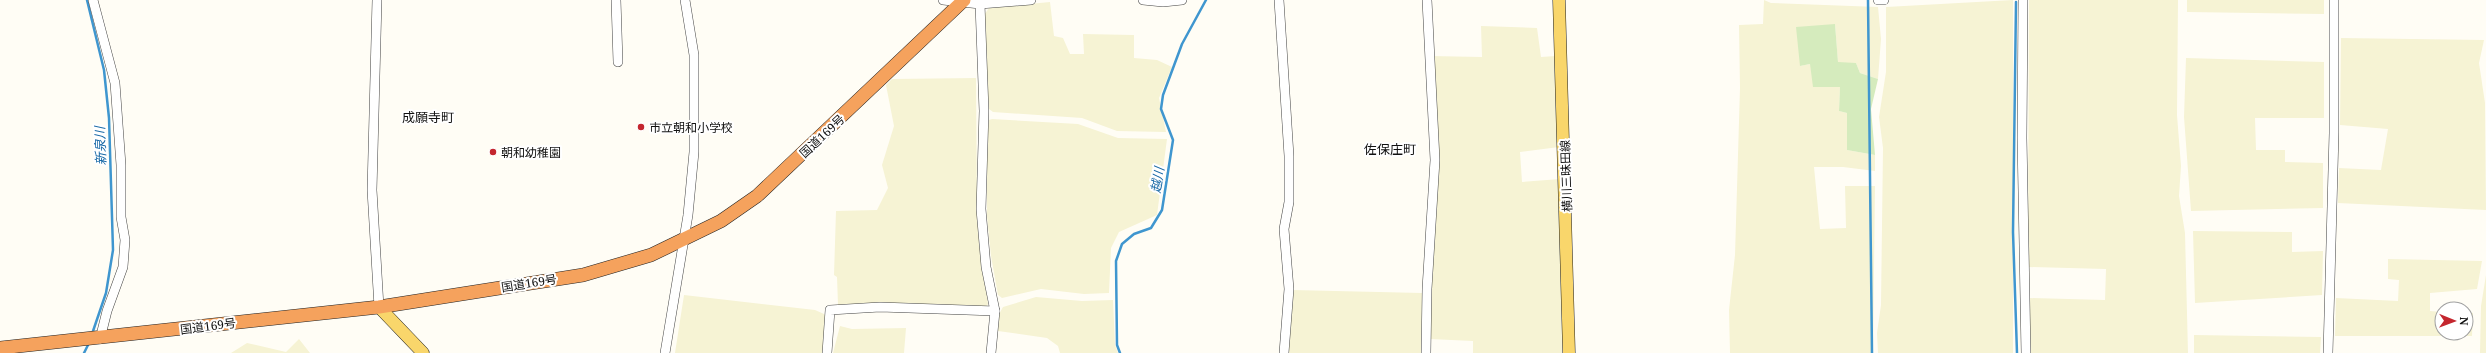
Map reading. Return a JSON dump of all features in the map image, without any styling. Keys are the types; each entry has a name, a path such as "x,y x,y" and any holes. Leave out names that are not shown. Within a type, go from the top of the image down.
{"highway":[{"name":"国道169号","path":"0,348 379,307 583,275 624,265 684,240 721,221 757,196 963,1"}],"main road":[{"name":"横川三昧田線","path":"1559,0 1570,353"},
{"path":"379,307 423,353"}],"street":[{"path":"94,0 115,83 121,165 121,217 125,240 123,267 107,311 100,338"},
{"path":"377,0 372,190 379,307"},
{"path":"616,0 618,62"},
{"path":"665,353 684,240 694,152 694,55 685,0"},
{"path":"943,0 980,4 1031,0"},
{"path":"1143,0 1163,2 1182,0"},
{"path":"1279,0 1290,156 1289,202 1284,229 1289,289 1284,353"},
{"path":"1426,353 1427,281 1435,160 1427,0"},
{"path":"1878,0 1884,0"},
{"path":"2022,0 2022,138 2026,353"},
{"path":"2328,353 2334,134 2334,0"},
{"path":"980,4 984,111 981,209 986,267 995,311 991,353"},
{"path":"827,353 830,310 880,307 995,311"}],"shaded area":[{"path":"1764,0 1771,3 1878,7 1881,39 1878,79 1860,73 1856,63 1838,63 1835,24 1800,66 1810,64 1840,87 1839,111 1847,113 1847,150 1875,155 1875,171 1843,167 1814,167 1820,229 1846,228 1845,186 1875,186 1873,353 1730,353 1729,310 1735,255 1740,88 1739,25 1763,24"},
{"path":"2013,0 2013,353 1878,353 1877,333 1881,305 1883,148 1879,117 1886,72 1886,7"},
{"path":"2029,0 2178,0 2177,115 2181,166 2179,196 2185,233 2188,353 2028,353 2029,298 2105,300 2106,269 2028,267"},
{"path":"2187,0 2324,0 2324,14 2187,12"},
{"path":"1050,2 1054,36 1063,38 1070,54 1084,54 1083,34 1134,35 1134,58 1157,60 1172,67 1159,98 1166,132 1117,131 1082,118 993,112 989,109 983,30 984,15 989,8"},
{"path":"1481,26 1537,28 1541,57 1556,56 1559,147 1520,152 1522,182 1560,179 1562,353 1473,353 1473,341 1430,339 1430,56 1482,57"},
{"path":"2341,38 2484,40 2479,63 2485,103 2486,210 2338,203 2339,168 2381,170 2388,129 2340,125"},
{"path":"2186,58 2324,62 2324,118 2255,118 2256,150 2285,150 2285,162 2323,163 2323,208 2191,211 2184,117"},
{"path":"976,78 977,214 988,304 985,308 838,305 837,277 834,275 836,211 877,210 888,188 882,165 894,126 886,85 892,79"},
{"path":"989,120 1078,124 1118,138 1167,139 1157,215 1119,232 1111,248 1109,293 1084,294 1041,289 1002,298 998,295 991,256 987,216 987,133"},
{"path":"2193,231 2292,232 2292,252 2323,251 2322,295 2195,303"},
{"path":"2388,259 2482,261 2477,289 2430,293 2430,311 2434,311 2434,336 2335,336 2336,298 2398,301 2399,280 2388,279"},
{"path":"2486,275 2486,353 2480,353 2481,306"},
{"path":"1292,290 1422,293 1421,353 1288,353"},
{"path":"684,295 815,310 824,314 830,321 824,353 675,353"},
{"path":"1036,297 1082,301 1113,300 1115,345 1118,353 1060,353 1058,346 1047,338 998,331 999,314 1003,307"},
{"path":"840,326 852,329 906,328 904,353 833,353"},
{"path":"2194,335 2321,337 2320,353 2194,353"},
{"path":"299,339 310,353 231,353 247,343 286,352"}],"green space":[{"path":"1835,24 1838,62 1856,63 1860,73 1878,79 1871,109 1875,155 1847,150 1847,113 1839,111 1840,87 1813,87 1810,64 1800,66 1796,27"}],"waterway":[{"name":"新泉川","path":"87,0 104,70 109,118 113,250 106,293 92,334"},
{"name":"越川","path":"1120,353 1117,345 1116,261 1122,244 1134,234 1151,228 1162,210 1173,140 1161,109 1163,95 1182,44 1206,0"},
{"path":"1868,0 1872,353"},
{"path":"2016,2 2013,232 2017,353"},
{"path":"84,353 89,343"}],"place":[{"name":"市立朝和小学校","path":"641,127"},
{"name":"朝和幼稚園","path":"493,152"}],"district":[{"name":"成願寺町","path":"428,117"},
{"name":"佐保庄町","path":"1390,149"}]}
